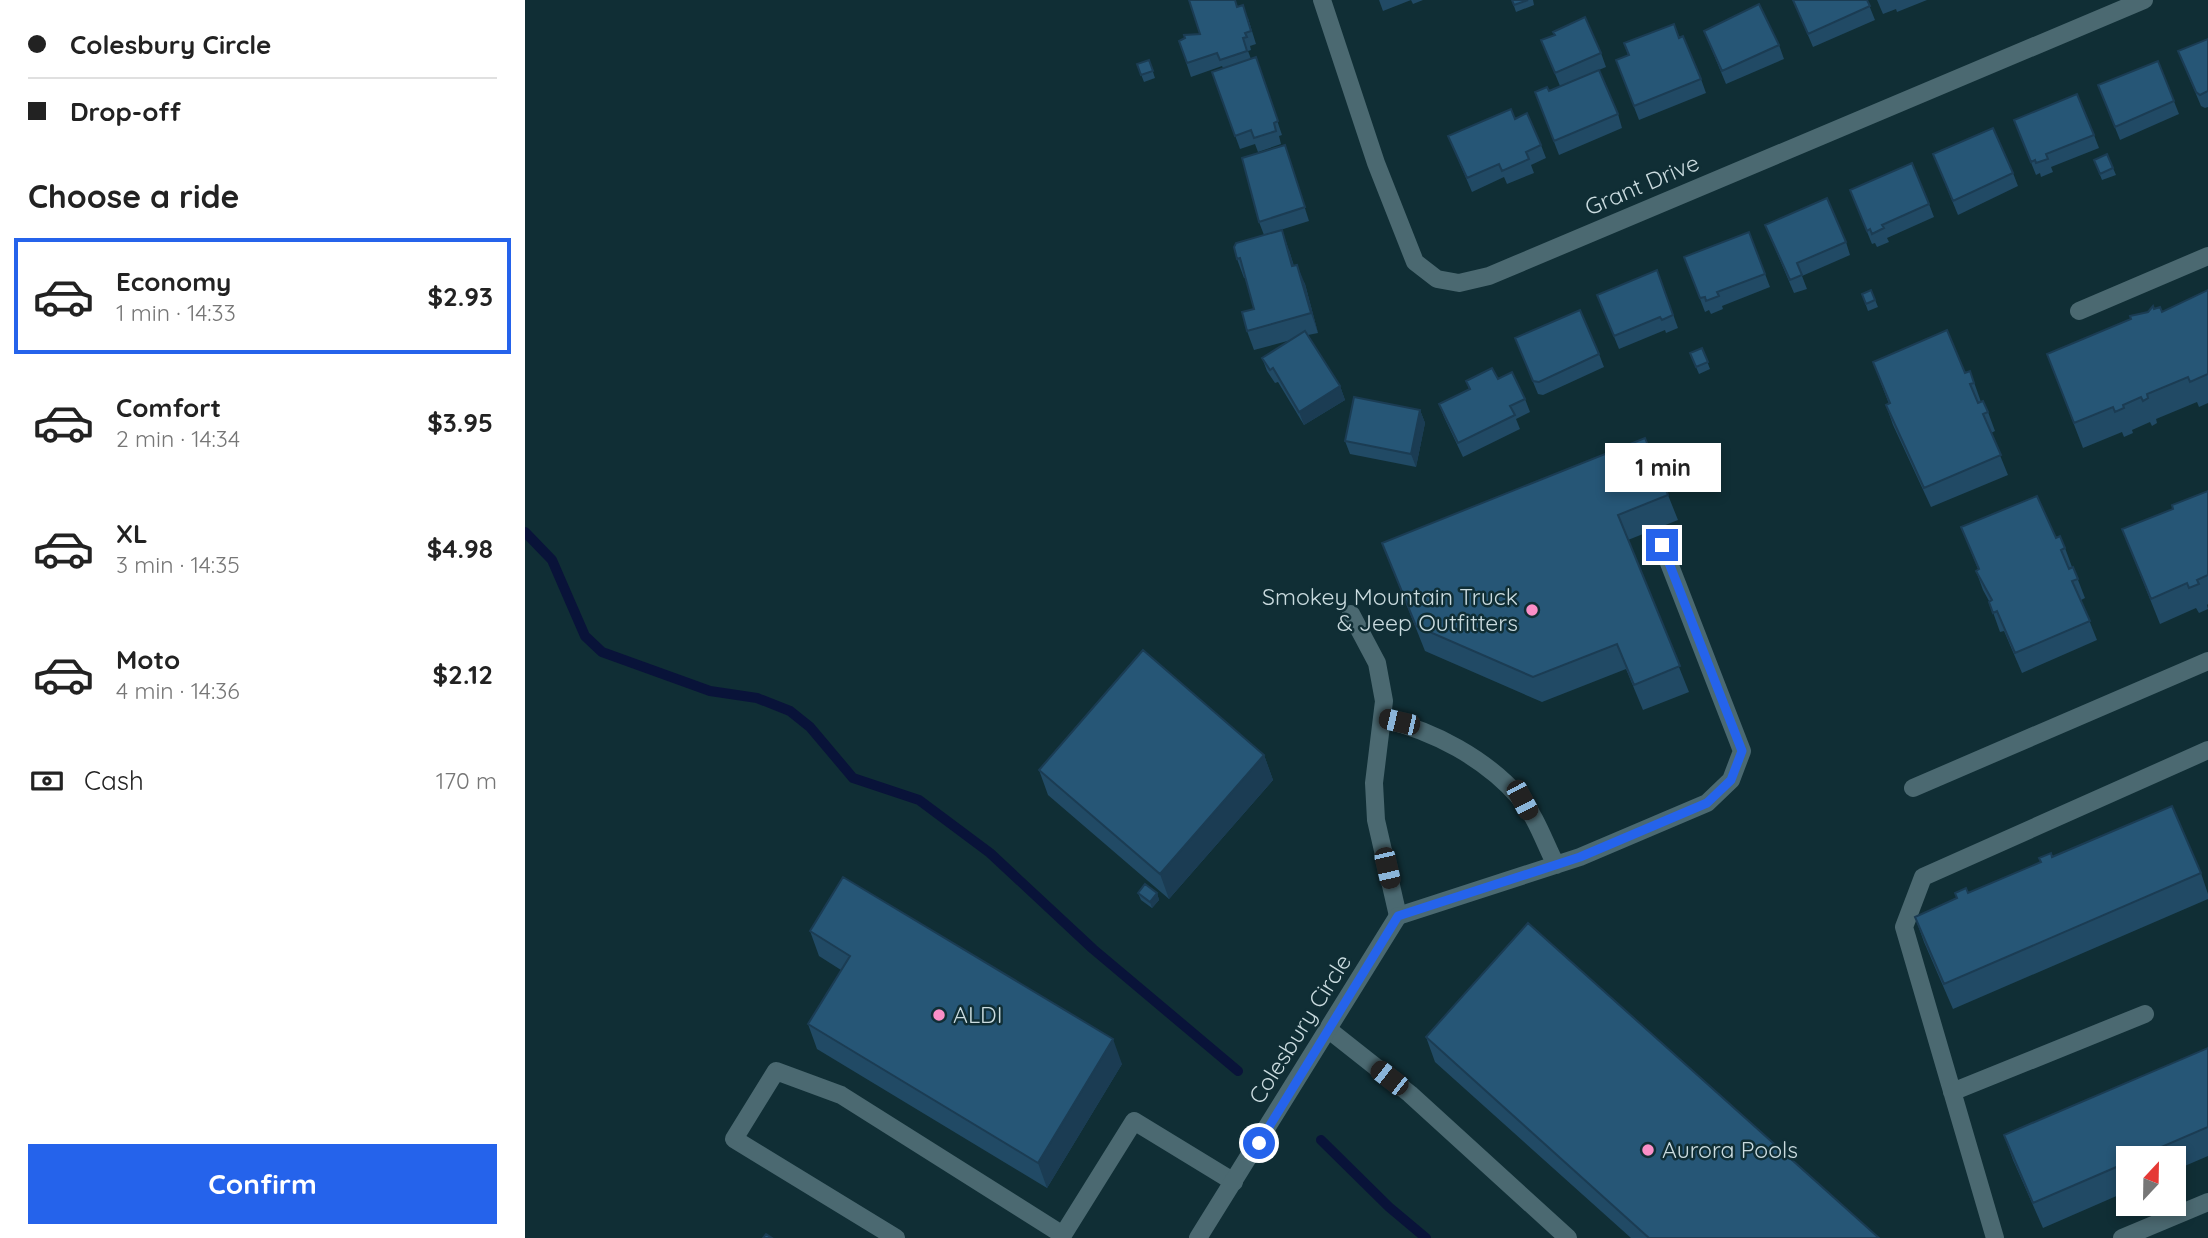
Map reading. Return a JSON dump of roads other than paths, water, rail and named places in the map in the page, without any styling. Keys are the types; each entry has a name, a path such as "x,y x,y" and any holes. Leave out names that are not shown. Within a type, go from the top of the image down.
{"street":[{"name":"Grant Drive","path":"1322,0 1376,163 1415,262 1437,279 1459,283 1489,276 2144,0"},
{"path":"2079,311 2208,257"},
{"path":"1351,614 1377,663 1384,701 1374,783 1376,820 1398,916 1556,865 1707,803 1731,780 1742,751 1662,545"},
{"path":"1913,788 2208,660"},
{"path":"1383,719 1414,726 1476,759 1522,800 1556,865"},
{"path":"1995,1238 1904,927 1923,877 2208,750"},
{"name":"Colesbury Circle","path":"1198,1238 1398,916"},
{"path":"1952,1091 2145,1014"},
{"path":"1329,1030 1410,1094 1567,1238"},
{"path":"895,1238 734,1139 776,1071 841,1095 1063,1236 1134,1121 1234,1182"},
{"path":"2122,1238 2208,1202"}],"waterway":[{"path":"525,532 552,560 585,636 602,652 710,691 757,698 790,711 810,727 853,778 919,800 990,853 1093,949 1238,1071"},
{"path":"1321,1140 1389,1207 1426,1238"}],"place":[{"name":"Smokey Mountain Truck & Jeep Outfitters","path":"1532,610"},
{"name":"ALDI","path":"939,1015"},
{"name":"Aurora Pools","path":"1648,1150"}]}
